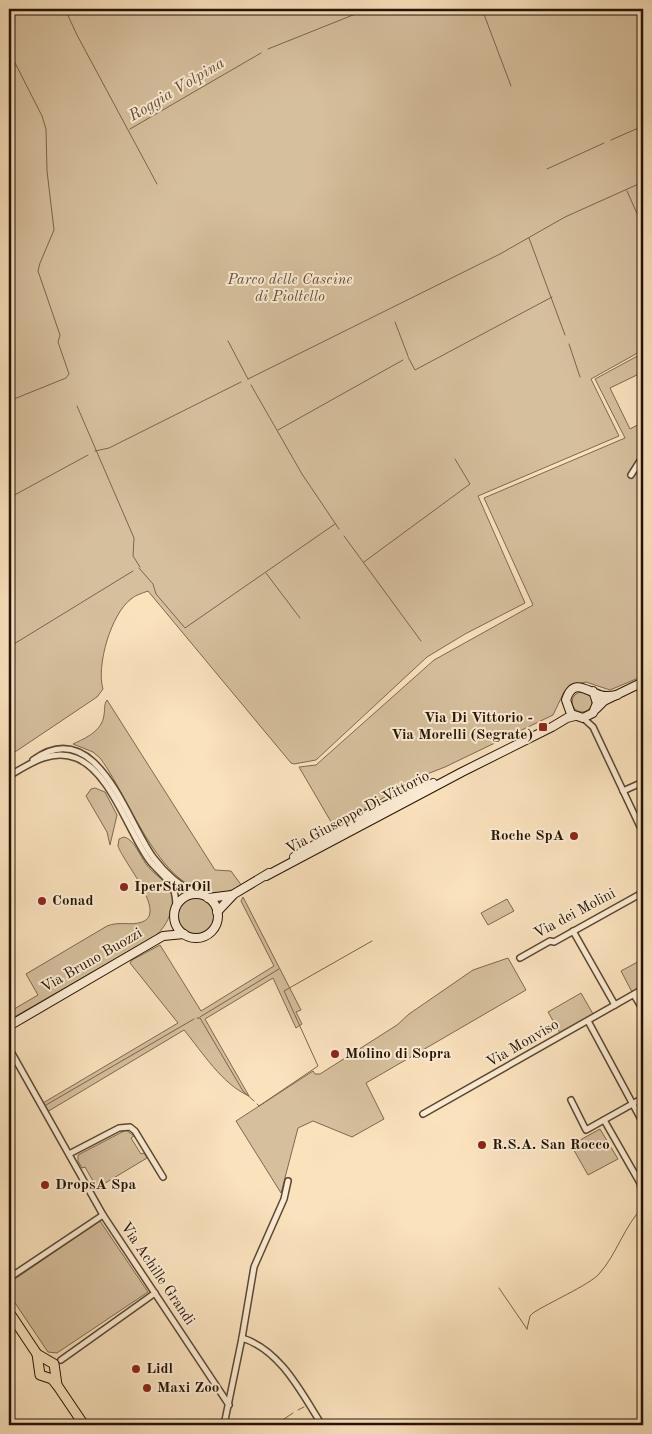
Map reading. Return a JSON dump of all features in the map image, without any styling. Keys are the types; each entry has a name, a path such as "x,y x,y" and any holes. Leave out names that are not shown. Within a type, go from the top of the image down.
{"main road":[{"path":"566,705 579,717 595,711 604,701 643,682"},
{"path":"552,728 560,719 568,696 574,689 585,687 606,696 617,695"},
{"path":"592,691 597,698 595,711"},
{"name":"Via Giuseppe Di Vittorio","path":"217,912 234,894 266,876 462,772 552,728 567,718 579,717"},
{"path":"196,894 208,898 217,912 216,926 208,934 195,938 184,934 177,927 174,918 176,908 184,898 196,894"},
{"name":"Via Giuseppe Di Vittorio","path":"208,898 234,894"},
{"name":"Via Bruno Buozzi","path":"163,936 174,918"},
{"name":"Via Bruno Buozzi","path":"9,1026 163,936 184,934"},
{"path":"9,1312 37,1354 51,1367 57,1385 84,1425"}],"street":[{"path":"631,474 643,456"},
{"path":"593,727 595,711"},
{"path":"579,717 593,727 643,834"},
{"path":"9,776 39,756 53,750 77,752 93,760 105,774 154,858 174,880 196,894"},
{"path":"20,769 56,754 76,758 94,770 144,853 170,883 175,894 176,908"},
{"path":"623,792 643,782"},
{"name":"Via dei Molini","path":"520,958 643,893"},
{"path":"573,931 615,1005"},
{"name":"Via Monviso","path":"423,1114 643,990"},
{"path":"634,994 643,1010"},
{"path":"588,1021 643,1123"},
{"name":"Via Achille Grandi","path":"9,1048 103,1215 229,1405"},
{"path":"570,1100 586,1130 643,1098"},
{"path":"604,1120 640,1183 642,1194"},
{"path":"69,1154 119,1128 130,1127 136,1131 163,1177"},
{"path":"224,1425 231,1398 254,1267 284,1199 288,1181"},
{"path":"9,1278 103,1215"},
{"path":"51,1367 155,1292"},
{"path":"242,1338 267,1352 279,1364 322,1425"}],"green space":[{"name":"Parco delle Cascine di Pioltello","path":"9,9 643,9 643,350 591,379 619,436 478,496 525,603 465,634 427,657 316,760 291,763 148,591 133,598 117,616 104,654 101,679 103,689 97,697 9,756"},
{"path":"643,353 643,372 610,388 630,429 643,422 643,446 640,451 643,453 643,676 610,690 586,682 572,685 564,692 553,715 445,767 417,778 334,827 299,767 316,765 434,660 533,605 484,498 625,438 595,379"},
{"path":"582,692 589,695 592,702 589,709 582,712 575,709 572,702 575,695"},
{"path":"107,700 215,870 231,871 242,886 216,893 194,888 174,873 156,852 100,758 93,752 73,744 97,730 103,721"},
{"path":"95,788 105,792 117,815 110,845 107,832 86,796 91,789"},
{"path":"124,837 134,844 148,867 168,886 171,892 172,906 168,920 155,936 9,1020 9,1012 38,995 26,974 107,926 138,923 149,917 150,909 147,898 118,846 119,839"},
{"path":"196,896 210,902 216,916 210,930 196,936 182,930 176,916 182,902"},
{"path":"243,897 301,1010 296,1012 302,1024 296,1028 273,978 205,1019 249,1096 239,1091 222,1076 184,1030 47,1112 43,1103 178,1023 130,963 132,960 160,945 201,1011 274,966 241,901"},
{"path":"507,899 514,911 488,925 481,913"},
{"path":"508,958 526,990 366,1083 384,1119 352,1137 313,1121 298,1128 281,1193 236,1121 313,1071 315,1074 320,1074 397,1025 409,1014 473,970"},
{"path":"643,959 643,986 632,992 621,971"},
{"path":"581,993 593,1014 560,1033 548,1012"},
{"path":"600,1129 618,1159 588,1175 571,1145"},
{"path":"126,1130 134,1136 131,1138 141,1154 144,1153 147,1158 97,1188 85,1167 82,1168 78,1161 78,1155"},
{"path":"100,1221 148,1292 57,1353 48,1352 9,1294 9,1283"}],"waterway":[{"path":"65,9 157,184"},
{"name":"Roggia Volpina","path":"268,49 368,9"},
{"path":"482,9 511,86"},
{"path":"9,51 42,116 46,129 47,171 54,230 38,271 60,335 58,342 69,374 66,378 9,401"},
{"name":"Roggia Volpina","path":"130,129 261,53"},
{"path":"611,140 643,126"},
{"path":"547,169 604,143"},
{"path":"248,379 500,254 565,217 643,182"},
{"path":"627,191 643,227"},
{"path":"529,238 565,335"},
{"path":"408,357 415,370 552,297"},
{"path":"395,322 408,356"},
{"path":"228,341 248,379"},
{"path":"569,344 580,377"},
{"path":"278,430 403,360"},
{"path":"95,451 109,448 241,382"},
{"path":"251,385 302,474 339,529"},
{"path":"77,406 134,538 133,556 140,567"},
{"path":"9,498 88,455"},
{"path":"364,562 470,484 455,459"},
{"path":"139,568 153,584 156,594 185,628 335,524"},
{"path":"344,536 421,641"},
{"path":"9,647 133,571"},
{"path":"266,573 300,618"},
{"path":"257,1104 259,1106 318,1066 284,991 372,941"},
{"path":"200,1017 279,969"},
{"path":"197,1018 200,1018 243,1091 254,1101"},
{"path":"46,1105 194,1019"},
{"path":"527,1329 530,1316 533,1313 587,1283 599,1274 643,1207"},
{"path":"499,1288 527,1329"},
{"path":"298,1410 304,1407"},
{"path":"275,1425 293,1413"}],"place":[{"name":"Via Di Vittorio - Via Morelli (Segrate)","path":"543,727"},
{"name":"Roche SpA","path":"574,836"},
{"name":"IperStarOil","path":"124,887"},
{"name":"Conad","path":"42,901"},
{"name":"Molino di Sopra","path":"335,1054"},
{"name":"R.S.A. San Rocco","path":"482,1145"},
{"name":"DropsA Spa","path":"45,1185"},
{"name":"Lidl","path":"136,1369"},
{"name":"Maxi Zoo","path":"147,1388"}]}
